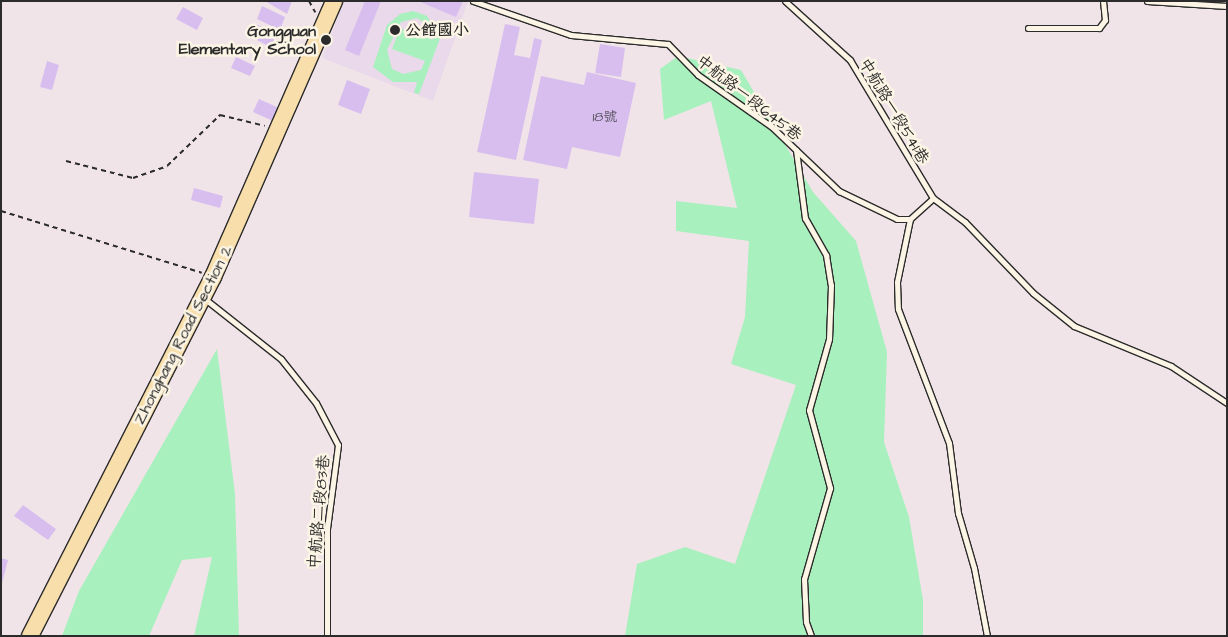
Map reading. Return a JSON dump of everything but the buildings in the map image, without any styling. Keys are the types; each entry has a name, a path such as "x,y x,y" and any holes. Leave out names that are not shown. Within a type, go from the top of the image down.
{"main road":[{"name":"Zhonghang Road Section 2","path":"30,636 95,515 213,277 280,129 334,1"}],"lane":[{"name":"中航路一段645巷","path":"473,1 571,35 668,44 704,81 739,102 796,150 839,191 897,219 910,219"},
{"name":"中航路一段541巷","path":"785,1 850,60 932,198"},
{"path":"1028,28 1099,28 1105,20 1103,1"},
{"path":"1147,1 1227,6"},
{"path":"796,150 805,218 826,255 831,285 828,339 809,410 830,488 804,579 806,622 811,636"},
{"path":"987,636 974,568 958,513 949,443 898,309 897,282 910,219 932,198 965,222 1033,293 1074,326 1170,366 1227,403"},
{"name":"中航路二段83巷","path":"202,297 281,359 316,403 338,445 327,538 327,636"}],"path":[{"path":"66,160 133,178 167,166 220,115 280,129"},
{"path":"1,212 213,277"}],"shaded area":[{"name":"公館國小","path":"344,1 468,1 433,101 322,58"}],"green space":[{"path":"413,11 427,16 435,30 438,26 444,28 419,94 414,93 417,82 393,82 373,67 387,25 400,14","holes":["417,18 426,24 433,40 400,28 392,49 425,61 421,70 403,74 392,69 387,50 401,22"]},
{"path":"678,56 741,70 813,192 856,241 887,352 884,442 909,517 923,600 923,636 625,636 637,564 685,547 735,564 796,385 731,364 745,317 749,241 676,231 676,201 737,208 711,101 664,120 660,69"},
{"path":"217,349 235,494 239,636 194,636 212,557 182,560 149,636 62,636 79,591"}],"place":[{"name":"公館國小","path":"395,30"},
{"name":"Gongguan Elementary School","path":"326,40"}]}
